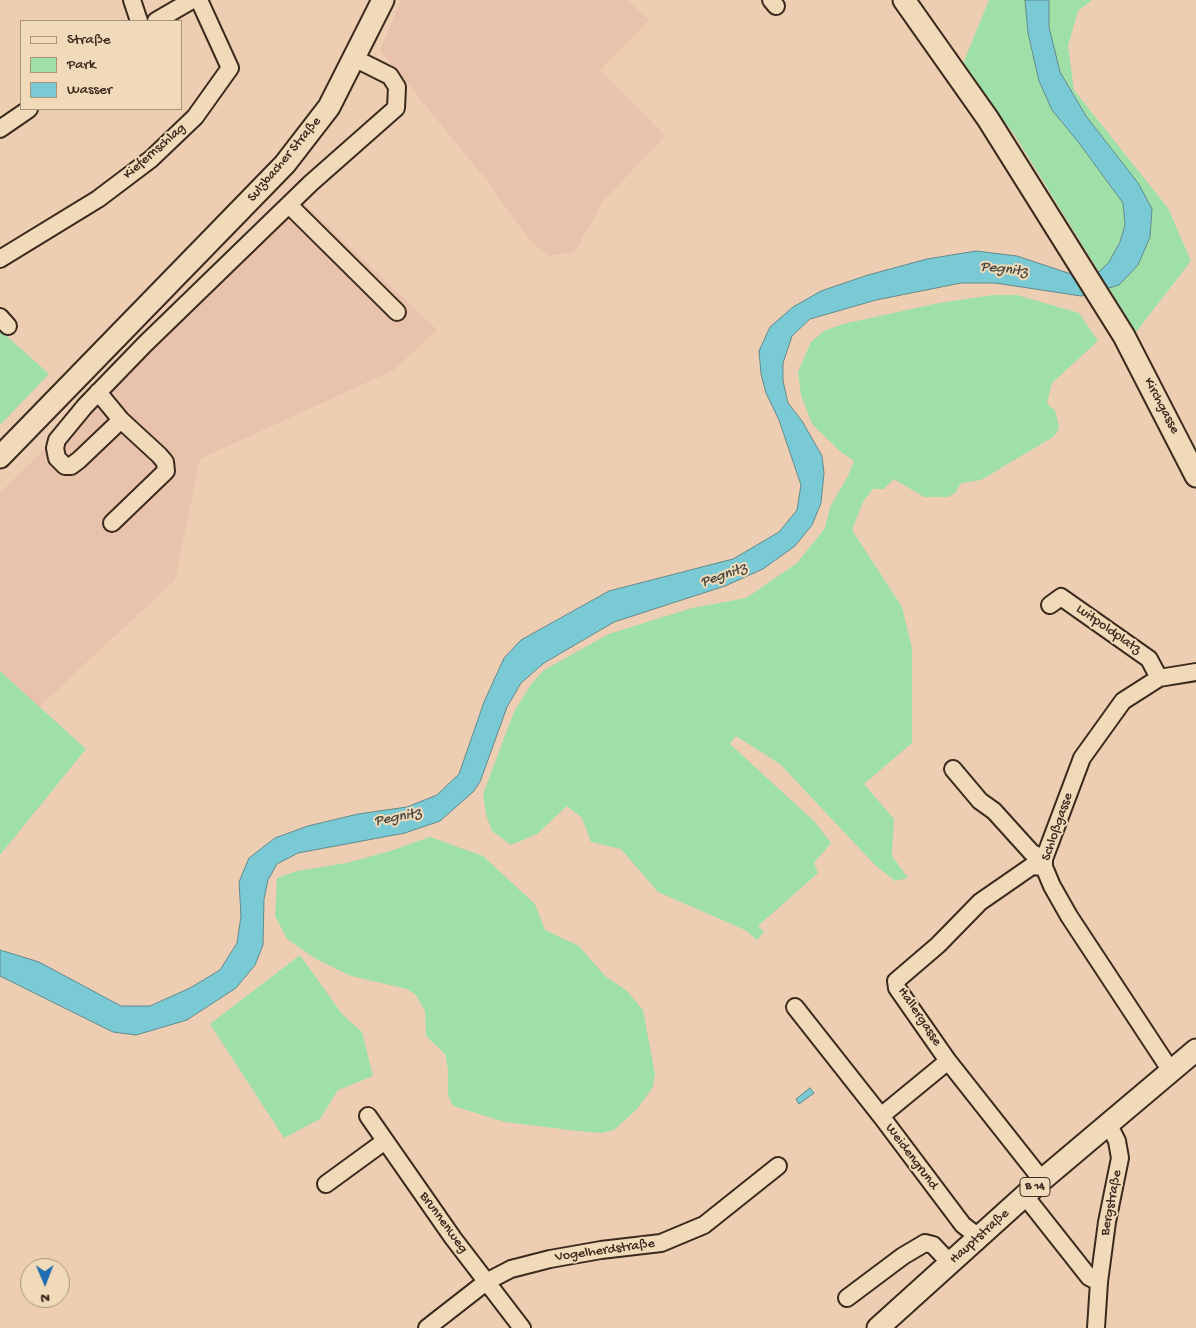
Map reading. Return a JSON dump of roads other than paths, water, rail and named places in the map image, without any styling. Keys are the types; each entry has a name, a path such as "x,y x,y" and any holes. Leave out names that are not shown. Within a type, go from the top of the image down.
{"main road":[{"name":"Kirchgasse","path":"904,0 988,119 1107,308 1195,469"},
{"name":"Sulzbacher Straße","path":"0,458 286,164 329,107 380,2"},
{"name":"Hauptstraße","path":"878,1328 980,1238 1042,1180 1196,1050"}],"street":[{"path":"132,0 139,20"},
{"path":"158,20 192,0"},
{"name":"Kiefernschlag","path":"0,259 98,199 151,159 195,117 230,68 199,0"},
{"path":"120,420 71,466 65,466 61,463 55,448 57,440 98,392 289,205 396,108 397,87 390,76 354,58"},
{"path":"0,129 28,110"},
{"path":"289,205 397,312"},
{"path":"98,392 120,420 159,454 165,462 166,471 112,523"},
{"name":"Luitpoldplatz","path":"1050,605 1061,597 1149,659 1159,678"},
{"name":"Schloßgasse","path":"1170,1071 1069,916 1052,886 1044,863 1082,758 1123,701 1159,678 1196,672"},
{"path":"953,769 980,801 994,811 1032,853 1044,863"},
{"name":"Hallergasse","path":"1042,1180 948,1061 897,988 896,981 938,945 980,902 1032,866 1044,863"},
{"path":"796,1007 881,1116"},
{"name":"Weidengrund","path":"948,1061 881,1116 963,1225 980,1238"},
{"name":"Brunnenweg","path":"368,1116 486,1282 522,1328"},
{"name":"Bergstraße","path":"1096,1328 1099,1282 1107,1222 1120,1158 1117,1141 1109,1125"},
{"path":"326,1184 385,1141"},
{"name":"Vogelherdstraße","path":"427,1328 486,1282 512,1269 550,1259 661,1244 704,1225 778,1166"},
{"path":"1025,1196 1089,1277 1099,1282"},
{"path":"847,1298 903,1256 925,1243 933,1245 951,1264"}],"water":[{"name":"Pegnitz","path":"1025,0 1049,0 1049,27 1060,72 1086,116 1138,183 1152,209 1150,237 1138,265 1119,285 1081,296 995,283 961,283 876,300 810,319 792,336 783,363 783,381 788,403 802,421 822,456 824,473 821,503 812,525 795,546 763,569 725,586 614,622 544,663 521,683 507,707 480,782 473,792 440,821 405,833 298,853 277,864 268,880 264,899 263,945 255,965 236,988 187,1020 136,1035 113,1032 0,976 0,950 39,962 121,1006 150,1006 190,988 220,970 237,943 241,916 239,882 249,858 275,838 308,826 358,814 407,807 437,795 459,774 484,702 504,658 521,640 609,591 733,559 779,532 797,510 801,485 779,420 766,393 761,374 759,351 770,327 793,307 821,291 868,275 927,259 976,251 1017,256 1074,275 1099,272 1109,262 1120,242 1125,225 1123,203 1052,110 1039,81 1028,33"},
{"path":"810,1088 814,1093 799,1104 796,1099"}]}
